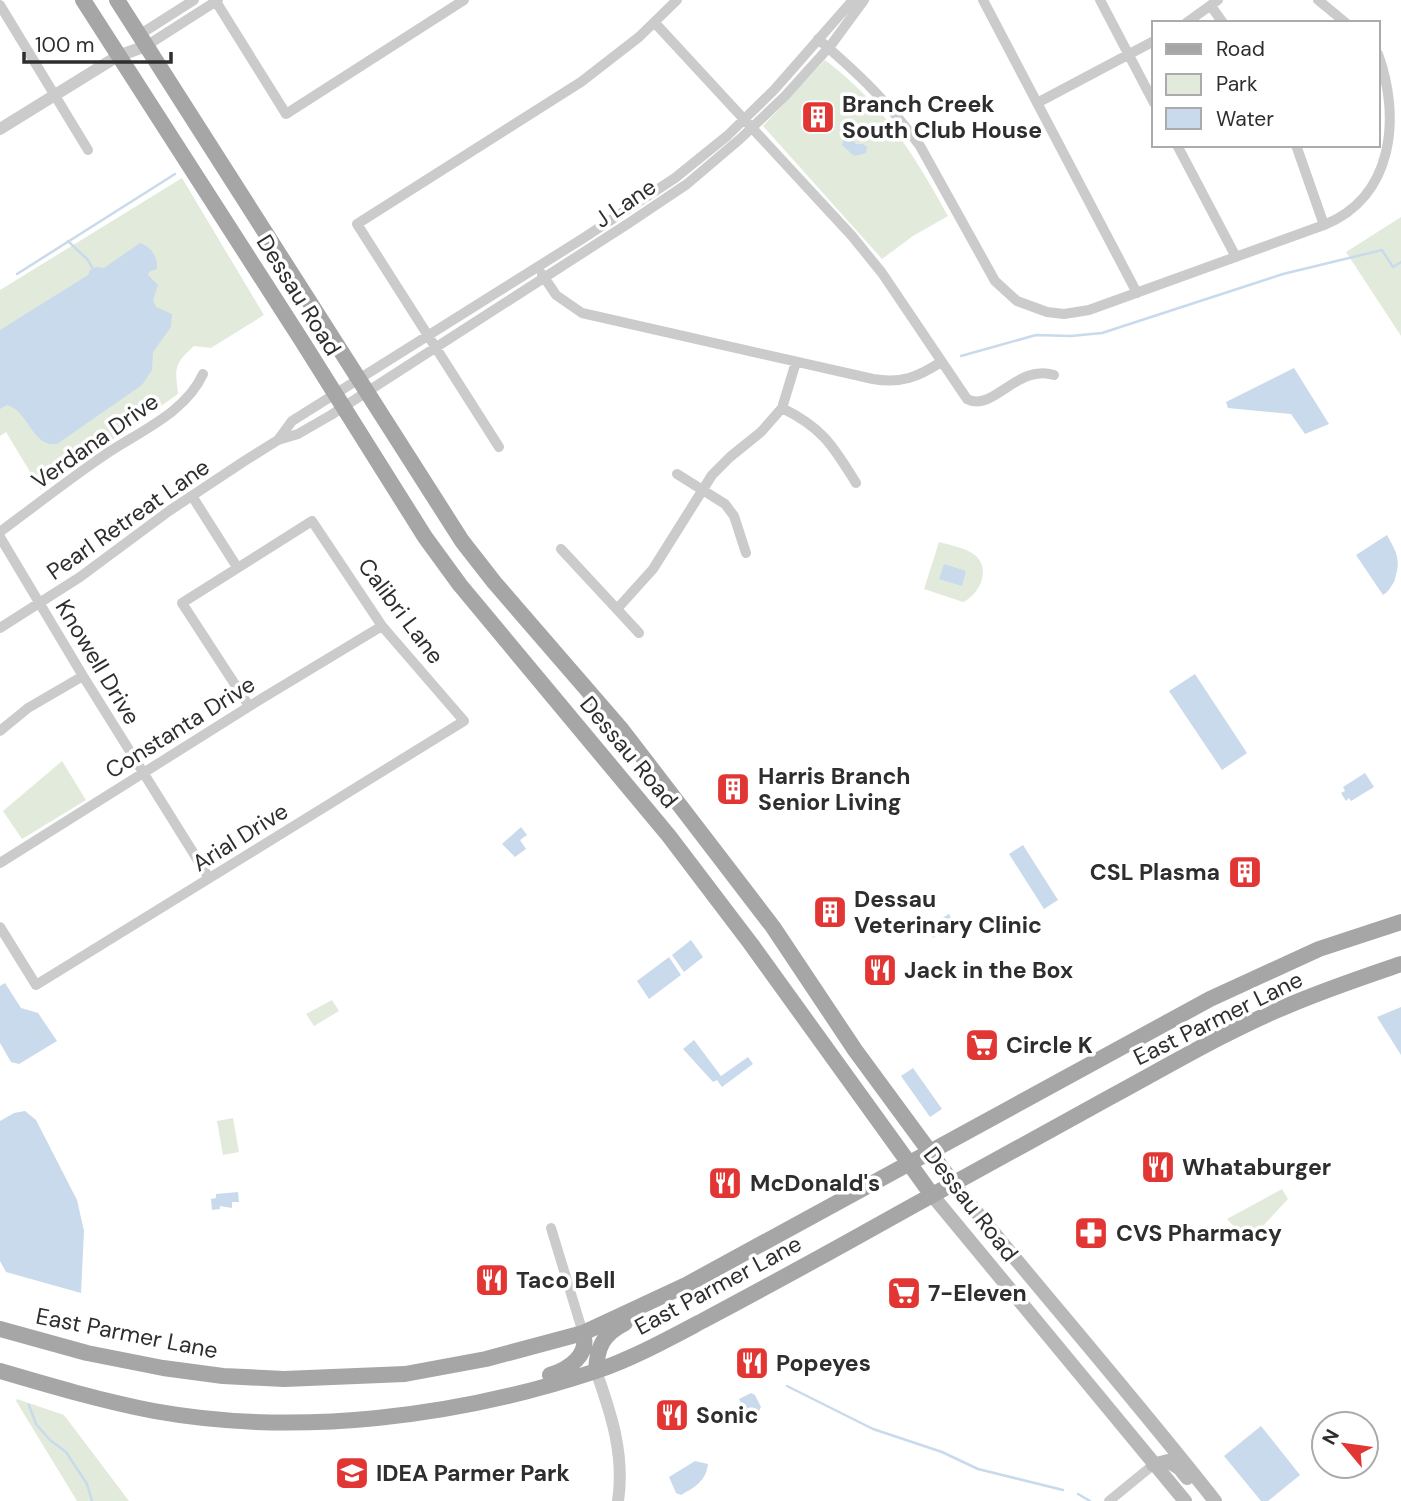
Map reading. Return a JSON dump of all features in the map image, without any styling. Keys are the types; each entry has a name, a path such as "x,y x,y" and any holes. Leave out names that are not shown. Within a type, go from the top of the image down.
{"main road":[{"name":"Dessau Road","path":"83,0 425,537 485,616 606,758 751,944 932,1195 1185,1501"},
{"name":"Dessau Road","path":"117,0 463,541 506,596 622,730 773,927 855,1050 928,1152 1215,1501"},
{"path":"485,616 506,596"},
{"name":"East Parmer Lane","path":"0,1329 87,1353 163,1368 223,1376 284,1379 405,1374 486,1359 583,1333 696,1280 1210,999 1319,949 1401,922"},
{"path":"751,944 773,927"},
{"name":"East Parmer Lane","path":"0,1371 92,1397 156,1411 222,1419 289,1422 353,1420 427,1413 486,1401 596,1371 662,1343 1214,1041 1284,1007 1401,964"},
{"path":"596,1371 597,1350 607,1334 681,1298 696,1280"},
{"path":"486,1401 500,1389 567,1368 575,1362 584,1347 583,1333"},
{"path":"1118,1422 1136,1432 1154,1451 1179,1454"},
{"path":"1153,1465 1168,1461 1179,1468 1200,1494 1215,1501"}],"street":[{"path":"143,41 194,0"},
{"path":"0,129 53,94 217,0 286,114 464,0"},
{"path":"499,447 358,224 581,82 655,23 677,0"},
{"name":"J Lane","path":"364,385 428,335 675,178 774,90 853,0"},
{"name":"J Lane","path":"364,385 436,347 687,184 752,128 828,48 864,0"},
{"path":"983,0 1137,292"},
{"path":"1100,0 1152,99"},
{"path":"1318,0 1344,21"},
{"path":"1189,21 1214,3 1222,21"},
{"path":"0,5 88,150"},
{"path":"655,23 852,236 882,273 967,399 979,403 1025,376 1044,372 1054,374"},
{"path":"818,39 874,88 907,128 920,146 986,266 1005,292 1031,307 1064,314 1089,310 1324,225 1341,218 1364,200 1382,177 1396,145 1397,95 1380,57"},
{"path":"1037,103 1152,42"},
{"path":"1178,147 1236,257"},
{"path":"1297,147 1324,225"},
{"path":"538,267 556,295 582,313 873,379 900,382 918,377 942,362"},
{"path":"617,610 653,569 701,490 730,457 761,432 782,408 796,362"},
{"name":"Verdana Drive","path":"0,534 97,460 181,405 195,390 203,374"},
{"path":"278,440 298,434 364,385"},
{"path":"278,440 292,421 339,401 364,385"},
{"path":"782,408 819,430 856,483"},
{"name":"Pearl Retreat Lane","path":"0,628 278,440"},
{"path":"677,474 725,504 730,510 746,553"},
{"path":"192,496 237,567 182,603 249,706"},
{"name":"Calibri Lane","path":"237,567 312,521 382,626 464,721"},
{"name":"Knowell Drive","path":"0,534 83,676 209,878"},
{"path":"561,549 639,633"},
{"name":"Constanta Drive","path":"0,863 249,706 382,626"},
{"path":"0,732 28,708 83,676"},
{"name":"Arial Drive","path":"0,927 36,985 464,721"},
{"path":"551,1228 573,1308 583,1333"},
{"path":"596,1371 616,1434 620,1486 618,1501"},
{"path":"1110,1501 1153,1465"}],"green space":[{"path":"825,60 864,94 896,131 948,216 913,236 882,259 763,126"},
{"path":"182,178 264,315 211,348 194,346 177,367 178,394 41,490 6,432 0,436 0,290"},
{"path":"1401,217 1401,336 1346,252"},
{"path":"939,542 968,551 976,556 983,568 978,588 963,602 924,589"},
{"path":"62,761 86,800 22,839 3,811"},
{"path":"332,1000 339,1011 314,1026 306,1014"},
{"path":"233,1118 239,1152 223,1155 217,1121"},
{"path":"1282,1189 1288,1199 1248,1242 1227,1219"},
{"path":"17,1399 64,1415 129,1501 77,1501"}],"water":[{"path":"848,132 852,134 852,140 856,144 867,147 866,153 854,156 842,145"},
{"path":"140,243 150,250 156,260 157,269 148,275 158,285 153,300 156,307 172,314 171,327 153,352 152,370 142,385 57,444 49,444 36,435 21,414 14,409 7,405 0,409 0,330 88,275 90,270 96,267 104,268"},
{"path":"1294,368 1329,424 1305,434 1291,414 1228,408 1226,402"},
{"path":"1387,535 1398,563 1394,582 1383,595 1356,555"},
{"path":"944,564 966,571 962,586 939,579"},
{"path":"1195,674 1247,753 1222,770 1169,691"},
{"path":"1365,773 1374,787 1351,801 1349,798 1346,801 1341,793 1345,791 1343,787"},
{"path":"521,827 527,835 520,840 526,849 515,857 502,844"},
{"path":"1023,845 1058,900 1044,909 1009,854"},
{"path":"949,914 955,925 933,938 927,927"},
{"path":"691,940 703,957 684,972 672,955"},
{"path":"669,957 681,975 649,999 637,981"},
{"path":"5,983 21,1008 38,1013 57,1041 19,1064 11,1062 0,1043 0,986"},
{"path":"1401,1007 1401,1055 1377,1017"},
{"path":"694,1040 721,1076 748,1057 753,1064 722,1087 717,1080 713,1082 683,1049"},
{"path":"913,1068 942,1109 930,1117 901,1076"},
{"path":"25,1111 36,1120 77,1200 84,1231 81,1293 6,1272 0,1261 0,1121 14,1113"},
{"path":"238,1192 239,1202 232,1202 232,1208 220,1206 220,1209 212,1210 211,1199 216,1198 216,1194"},
{"path":"751,1393 761,1407 757,1415 748,1419 739,1399"},
{"path":"1261,1426 1300,1475 1268,1501 1261,1501 1224,1456"},
{"path":"695,1461 708,1464 705,1475 691,1489 681,1495 676,1493 669,1477"}],"waterway":[{"path":"17,274 175,174"},
{"path":"68,241 88,260 93,269"},
{"path":"961,356 1036,335 1102,333 1283,274 1382,250 1393,267 1401,262"},
{"path":"787,1386 873,1429 942,1452 978,1469 1063,1490"},
{"path":"29,1405 36,1424 50,1440 66,1452 87,1484 92,1501"},
{"path":"1078,1494 1090,1501"}],"place":[{"name":"Branch Creek South Club House","path":"818,117"},
{"name":"Harris Branch Senior Living","path":"733,789"},
{"name":"CSL Plasma","path":"1245,872"},
{"name":"Dessau Veterinary Clinic","path":"830,912"},
{"name":"Jack in the Box","path":"880,970"},
{"name":"Circle K","path":"982,1045"},
{"name":"Whataburger","path":"1158,1167"},
{"name":"McDonald's","path":"725,1183"},
{"name":"CVS Pharmacy","path":"1091,1233"},
{"name":"Taco Bell","path":"492,1280"},
{"name":"7-Eleven","path":"904,1293"},
{"name":"Popeyes","path":"752,1363"},
{"name":"Sonic","path":"672,1415"},
{"name":"IDEA Parmer Park","path":"352,1473"}]}
